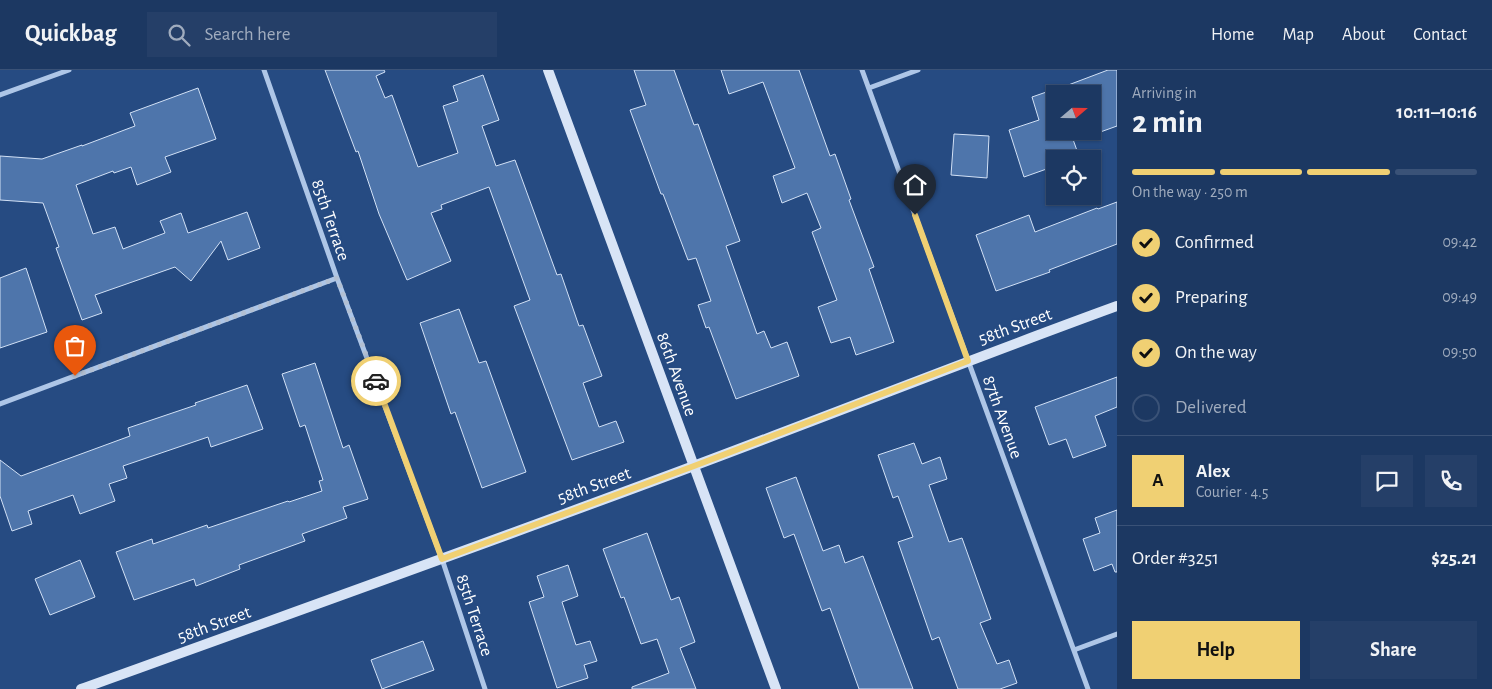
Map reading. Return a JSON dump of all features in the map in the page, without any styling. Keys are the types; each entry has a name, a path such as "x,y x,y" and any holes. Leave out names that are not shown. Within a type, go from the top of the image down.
{"street":[{"path":"0,94 69,70"},
{"name":"85th Terrace","path":"264,70 337,278 442,559 485,689"},
{"name":"86th Avenue","path":"548,70 776,689"},
{"name":"87th Avenue","path":"862,70 1088,689"},
{"path":"869,88 918,70"},
{"path":"0,404 337,278"},
{"name":"58th Street","path":"81,689 694,466 1117,306"},
{"path":"1074,650 1117,634"}],"building":[{"path":"325,70 384,70 385,72 376,76 385,98 392,95 418,167 458,153 443,106 458,101 453,86 483,75 499,120 482,126 496,166 515,160 557,275 561,274 579,326 583,325 602,376 583,383 599,427 616,421 624,442 572,460 514,306 530,300 489,187 441,205 442,209 431,213 451,261 407,280 379,214 358,151 356,152"},
{"path":"634,70 674,70 694,125 698,124 740,241 726,246 757,334 764,331 771,348 787,342 799,376 736,399 709,327 706,328 698,305 711,301 696,258 688,260 630,110 646,105"},
{"path":"721,70 799,70 830,156 835,154 851,199 849,200 874,267 869,269 894,342 856,355 850,337 831,343 818,307 837,300 812,232 821,228 807,193 782,203 773,176 795,168 763,82 729,94"},
{"path":"1108,70 1117,70 1117,126 1101,132 1101,85 1068,85"},
{"path":"198,88 216,139 165,157 171,172 137,185 131,167 114,173 113,171 76,185 93,234 115,227 123,249 165,233 160,221 181,213 188,233 247,212 260,248 228,260 221,241 191,281 175,267 95,295 102,313 82,320 56,248 59,247 43,203 0,200 0,156 42,159 82,146 135,126 130,113"},
{"path":"1046,92 1046,140 1073,140 1077,150 1046,150 1046,169 1024,177 1009,130 1039,120 1032,97"},
{"path":"954,134 989,136 987,178 951,175"},
{"path":"1117,202 1117,244 1049,270 1050,272 996,291 976,235 1029,215 1035,232"},
{"path":"26,268 47,332 0,348 0,278"},
{"path":"459,309 479,363 486,361 526,472 482,488 455,412 451,414 420,323"},
{"path":"315,363 343,448 349,445 368,499 343,507 347,518 302,534 305,541 239,565 240,569 196,586 194,579 134,600 116,552 152,539 153,544 207,525 208,528 322,491 319,481 323,480 305,425 300,427 282,374"},
{"path":"1117,377 1117,407 1095,416 1106,446 1073,458 1066,439 1049,445 1035,407"},
{"path":"247,385 263,429 211,447 208,437 123,466 127,478 109,484 115,501 80,514 73,495 28,511 32,524 12,531 0,496 0,460 21,476 130,436 128,428"},
{"path":"914,443 922,464 940,457 947,479 929,485 949,542 962,538 991,619 980,623 997,664 1009,660 1017,683 1000,689 958,689 939,637 932,640 898,542 913,537 898,496 893,498 878,455"},
{"path":"796,477 823,551 839,545 845,563 863,556 913,689 859,689 830,608 822,611 794,534 784,538 766,488"},
{"path":"1117,510 1117,572 1115,572 1112,564 1094,571 1083,539 1100,533 1095,518"},
{"path":"647,533 671,600 679,597 695,642 680,648 696,689 632,689 632,687 669,673 657,639 641,644 624,597 621,598 603,549"},
{"path":"80,560 95,597 50,615 35,579"},
{"path":"568,565 578,596 562,602 576,645 590,641 597,661 584,665 588,678 557,688 529,602 544,597 537,576"},
{"path":"423,641 434,670 382,689 371,660"}],"way so far":[{"path":"75,376 337,278 376,381"}],"route":[{"path":"376,381 442,559 694,466 968,361 915,215"}]}
